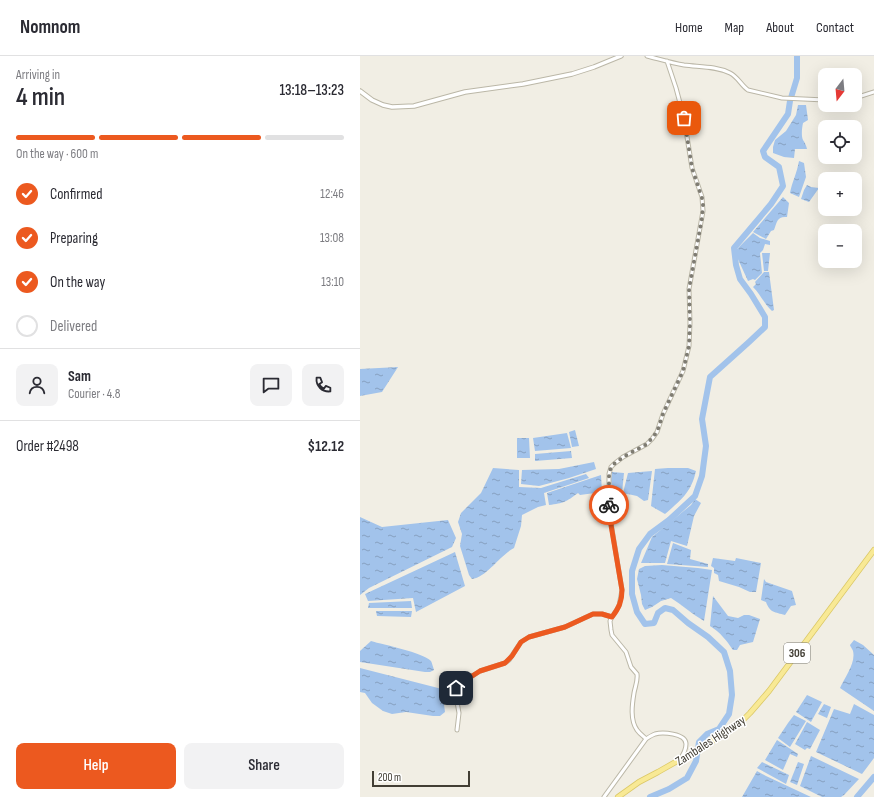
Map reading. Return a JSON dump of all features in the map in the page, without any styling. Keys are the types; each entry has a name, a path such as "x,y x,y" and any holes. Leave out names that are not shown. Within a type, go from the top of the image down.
{"main road":[{"name":"Zambales Highway","path":"618,797 639,782 709,743 740,723 755,708 874,550"}],"street":[{"path":"360,91 372,100 383,105 392,107 414,106 465,92 523,84 572,74 621,56"},
{"path":"648,56 682,65 720,69 738,79 748,90 782,98 818,100"},
{"path":"646,739 638,732 633,718 632,706 637,674 631,667 626,652 611,633 610,624 612,617 619,606 622,590 609,511 609,479 610,470 614,464 623,457 647,444 657,432 663,414 683,371 689,346 689,289 703,211 702,198 692,168 682,111 667,61"},
{"path":"862,96 874,92"},
{"path":"457,730 459,714 455,691 458,685 480,671 505,663 512,656 521,642 529,637 565,627 593,614 602,614 612,617"},
{"path":"604,797 646,739 654,734 674,734 685,740 685,749 680,759"}],"water":[{"path":"798,105 806,105 808,120 803,123 802,134 807,149 795,149 794,158 784,157 773,153 775,140 786,131 796,115"},
{"path":"799,161 804,163 806,177 799,197 790,193"},
{"path":"807,185 818,188 809,202 801,199"},
{"path":"783,197 789,203 787,217 781,217 779,219 774,230 771,231 766,239 753,232"},
{"path":"753,233 760,238 770,241 770,245 765,244 760,253 762,273 755,280 753,279 748,281 737,257 736,250"},
{"path":"762,253 770,253 768,271 764,271"},
{"path":"764,272 769,272 774,310 772,311 753,287 756,284 755,282"},
{"path":"398,367 382,392 360,396 360,369"},
{"path":"575,430 579,446 572,447 569,432"},
{"path":"567,433 571,448 535,451 533,438"},
{"path":"517,438 529,438 530,458 517,458"},
{"path":"571,451 572,458 535,461 535,454"},
{"path":"594,462 596,469 569,478 539,486 521,484 522,470 559,469"},
{"path":"493,468 519,470 519,487 541,488 586,474 589,478 544,493 546,505 538,507 522,515 521,526 514,548 483,574 472,579 469,575 460,546 462,534 458,522 461,513 481,493"},
{"path":"688,468 696,471 694,479 685,496 665,514 651,506 655,469"},
{"path":"652,471 648,500 644,501 637,496 623,493 628,473"},
{"path":"612,472 624,473 622,493 619,495 613,495 611,480"},
{"path":"601,475 602,492 580,495 578,493 565,502 549,505 547,493"},
{"path":"695,499 701,503 694,516 687,546 671,541 665,563 641,563 652,537 691,505"},
{"path":"360,517 382,527 448,520 456,538 452,547 369,588 360,595"},
{"path":"673,543 691,550 690,559 708,564 708,567 667,564"},
{"path":"455,552 465,586 416,612 413,598 368,601 365,594"},
{"path":"713,558 735,561 736,558 761,563 756,592 750,592 719,581 718,575 714,573 714,568 711,566"},
{"path":"662,565 712,570 704,621 671,598 661,601 645,610 642,604 637,579 639,569 645,566"},
{"path":"764,579 766,582 792,591 796,605 791,606 785,615 773,612 766,602 761,600"},
{"path":"713,596 728,616 738,618 744,615 749,615 760,619 753,642 740,645 737,650 733,650 723,637 710,626"},
{"path":"411,601 412,608 368,608 369,603"},
{"path":"376,611 412,611 411,617 377,616"},
{"path":"854,640 863,645 874,655 874,711 840,688 850,670 853,660 853,651 850,645"},
{"path":"371,641 420,655 431,661 434,670 425,672 360,662 360,651"},
{"path":"360,668 442,689 445,712 440,716 433,716 406,712 392,714 383,711 372,703 365,693 360,692"},
{"path":"807,695 822,702 811,722 796,712"},
{"path":"824,704 831,707 827,718 818,714"},
{"path":"854,704 874,715 874,758 862,774 816,752 834,709 850,714"},
{"path":"794,715 806,721 790,747 778,738"},
{"path":"807,722 820,730 810,749 807,748 805,750 795,744"},
{"path":"777,740 798,754 797,757 790,754 783,770 765,760"},
{"path":"811,756 859,779 841,797 822,797 800,786"},
{"path":"762,762 789,775 786,784 757,768"},
{"path":"798,762 804,764 797,785 790,782"},
{"path":"757,771 766,776 811,797 742,797"}],"waterway":[{"path":"650,797 669,789 687,778 696,761 699,742 707,734 719,729 729,714 732,695 730,671 724,652 708,637 673,610 665,608 658,613 654,623 645,624 637,612 632,594 632,571 639,549 650,534 669,520 695,496 702,476 706,446 702,419 710,377 765,327 765,317 740,279 736,265 734,248 771,204 783,186 779,167 765,157 763,151 788,114 790,101 797,78 797,56"},
{"path":"857,797 874,777"}],"way so far":[{"path":"609,505 609,474 611,467 623,457 647,444 657,432 663,414 683,371 689,346 689,289 703,205 690,159 684,118"}],"route":[{"path":"456,688 458,685 480,671 500,666 505,663 509,660 521,642 529,637 565,627 593,614 598,613 612,617 619,606 622,590 609,505"}]}
